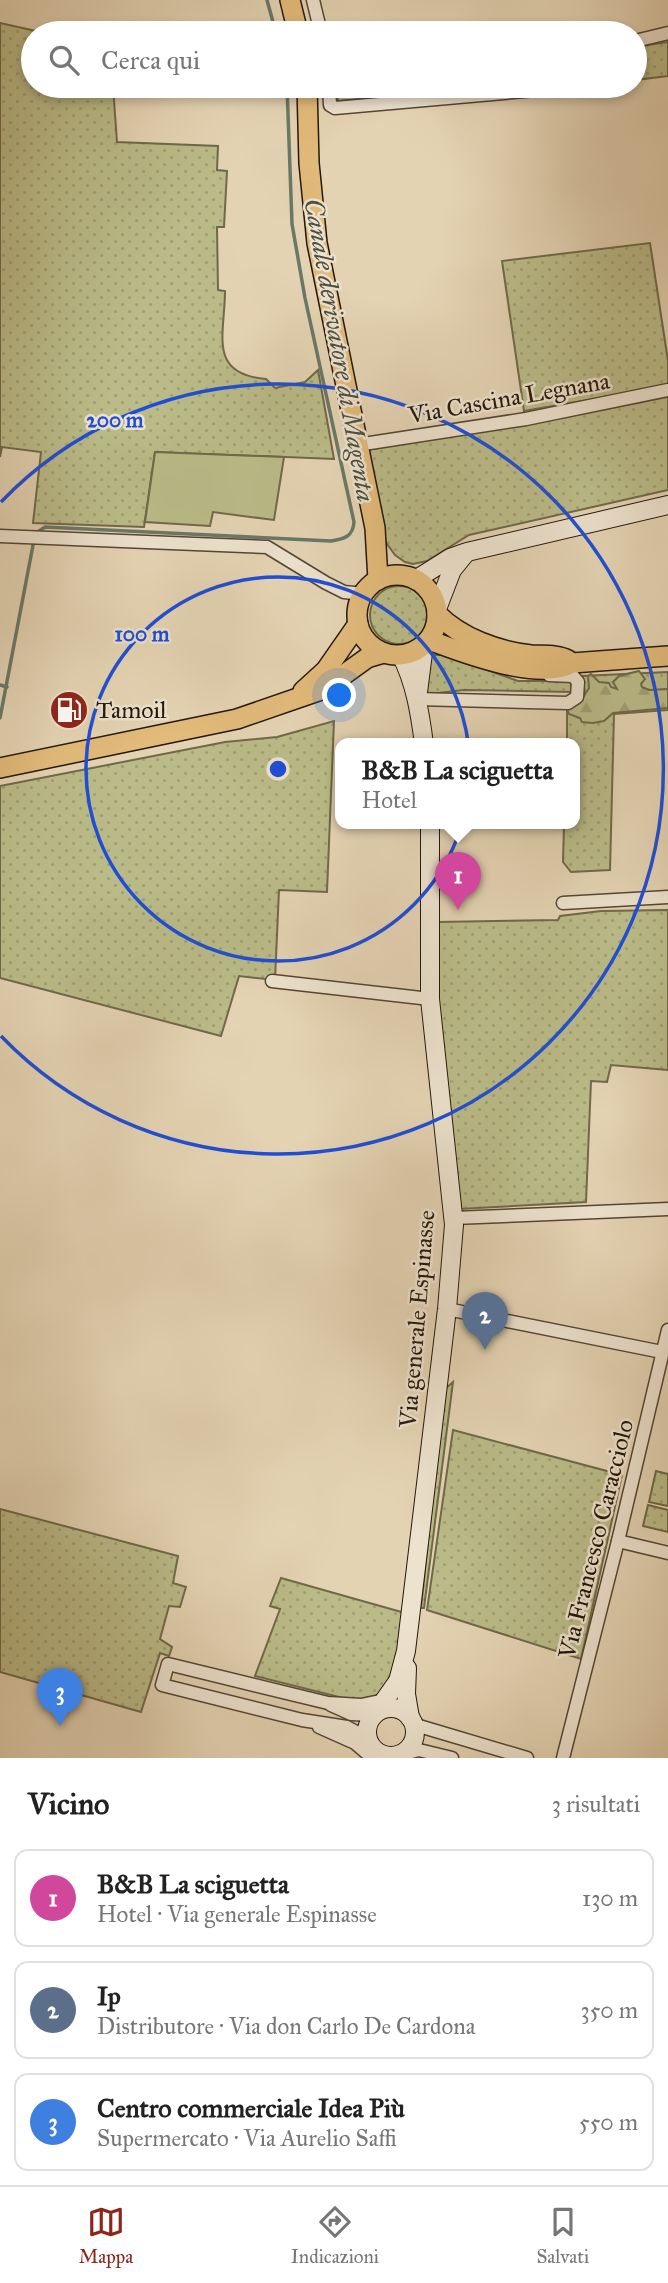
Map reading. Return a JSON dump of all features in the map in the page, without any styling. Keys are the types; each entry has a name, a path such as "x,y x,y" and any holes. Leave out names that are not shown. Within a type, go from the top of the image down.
{"main road":[{"path":"290,0 295,21"},
{"path":"0,768 237,719 292,702 324,689 368,657 413,652 426,643 435,628 437,612 433,597 389,557 375,528 317,243 309,163 307,98"},
{"path":"375,528 371,587 358,608 358,624 363,636 373,647 393,654"},
{"path":"371,587 399,575 413,579"},
{"path":"437,612 459,633 485,643 528,654 562,657 572,663"},
{"path":"292,702 326,670 358,624"},
{"path":"426,643 535,669 564,667 572,663 668,656"}],"street":[{"path":"313,0 318,21"},
{"path":"647,38 668,33"},
{"path":"330,98 330,106 335,108 447,98"},
{"name":"Via Cascina Legnana","path":"357,445 526,419 668,390"},
{"path":"413,579 450,558 467,552 668,505"},
{"path":"0,536 267,547 344,592 371,587"},
{"path":"437,612 452,570 467,552"},
{"path":"417,699 426,643"},
{"path":"393,654 409,670 423,738"},
{"path":"417,699 568,703 578,697 578,682 573,676 515,674 483,663 477,655"},
{"name":"Via generale Espinasse","path":"398,1756 406,1751 414,1739 406,1694 406,1651 447,1309 454,1218 430,999 429,829"},
{"path":"563,903 668,897"},
{"path":"272,981 430,999"},
{"path":"454,1218 668,1209"},
{"path":"447,1309 662,1352"},
{"name":"Via Francesco Caracciolo","path":"563,1758 668,1330"},
{"path":"618,1541 668,1553"},
{"name":"Via generale Espinasse","path":"369,1751 367,1727 398,1681 406,1651"},
{"path":"385,1700 361,1705 328,1703 168,1664 162,1685 302,1720 347,1727 360,1734 369,1751 392,1756 419,1751 452,1758"},
{"path":"236,1703 241,1682"},
{"path":"328,1703 342,1712 374,1715 381,1710 397,1709 419,1726 500,1754 527,1758"}],"green space":[{"path":"0,23 21,28 21,98 114,98 117,142 218,146 217,170 227,171 224,227 217,227 218,290 225,291 222,336 227,360 247,376 266,379 275,388 305,382 318,370 334,459 155,452 144,527 33,523 41,452 2,447 0,457"},
{"path":"668,42 668,76 647,79 647,45"},
{"path":"338,98 373,98 338,101"},
{"path":"650,243 668,361 668,386 524,411 502,261"},
{"path":"668,396 668,490 469,535 427,561 413,564 395,555 385,541 367,450"},
{"path":"155,452 284,457 274,520 213,512 210,526 145,522"},
{"path":"393,586 405,586 420,594 428,609 428,621 420,636 405,644 393,644 378,636 370,621 370,609 378,594"},
{"path":"435,655 446,655 518,681 571,682 571,692 464,690 430,694 426,692 428,659"},
{"path":"639,671 645,679 642,687 649,690 668,689 668,708 613,713 604,721 593,723 582,722 580,718 569,714 567,709 570,705 582,699 589,688 588,676 591,674 599,682 609,683 617,689 613,682 619,676"},
{"path":"668,672 668,710 614,714 610,870 571,872 563,862 564,829 580,829 580,738 567,738 567,707 579,703 585,692 582,676"},
{"path":"334,721 327,892 279,890 275,980 239,976 221,1036 0,978 0,786 225,742 277,737"},
{"path":"668,910 668,1070 611,1065 607,1082 591,1081 586,1202 459,1209 436,986 438,922 558,920 560,916 601,911"},
{"path":"453,1382 424,1608 421,1608 444,1390"},
{"path":"453,1430 622,1475 581,1659 427,1610"},
{"path":"656,1471 668,1474 668,1506 649,1502"},
{"path":"648,1505 668,1510 668,1532 643,1526"},
{"path":"0,1509 178,1556 173,1583 186,1587 180,1607 169,1606 160,1639 172,1647 169,1656 160,1653 141,1712 0,1672"},
{"path":"281,1578 405,1613 398,1668 380,1695 355,1701 255,1676 280,1609 270,1606"}],"waterway":[{"name":"Canale derivatore di Magenta","path":"267,0 273,21"},
{"name":"Canale derivatore di Magenta","path":"36,533 45,527 331,541 344,538 352,531 354,522 305,298 292,224 287,98"},
{"name":"Canale derivatore di Magenta","path":"0,718 34,540"},
{"name":"Canale derivatore di Magenta","path":"0,685 7,687"}],"place":[{"name":"Tamoil","path":"69,710"},
{"name":"B&B La sciguetta","path":"458,910"},
{"name":"Ip","path":"485,1350"},
{"name":"Centro commerciale Idea Più","path":"60,1726"}]}
